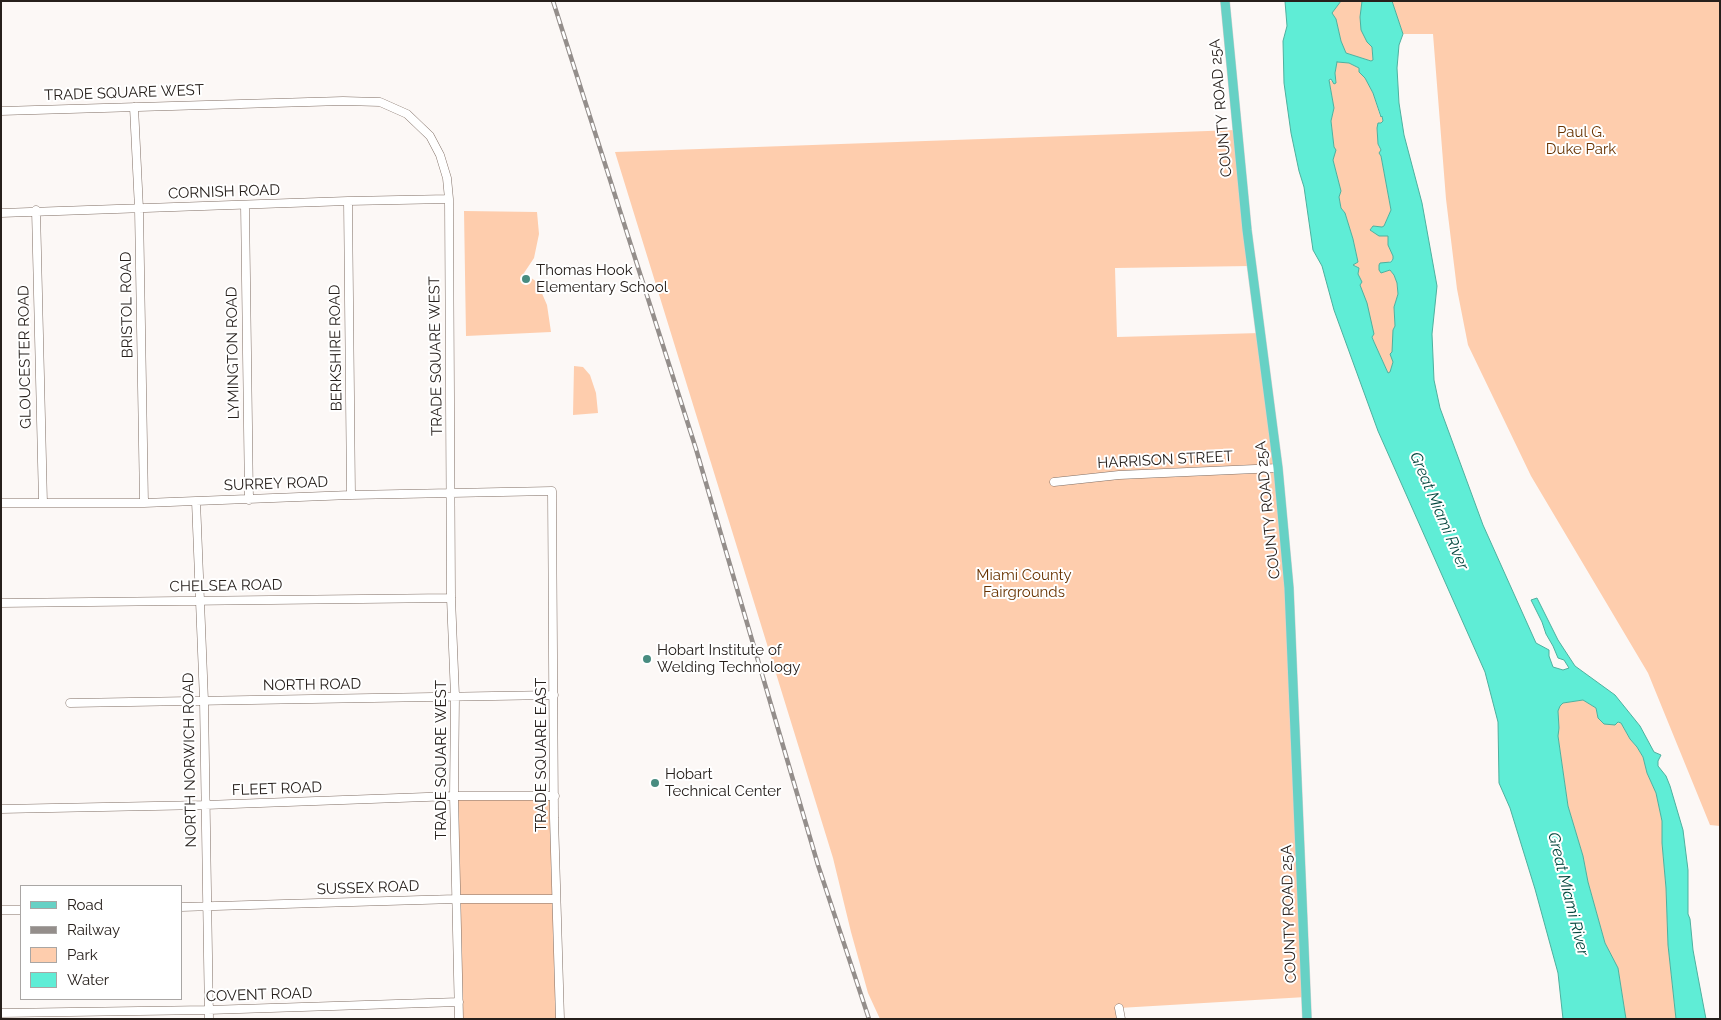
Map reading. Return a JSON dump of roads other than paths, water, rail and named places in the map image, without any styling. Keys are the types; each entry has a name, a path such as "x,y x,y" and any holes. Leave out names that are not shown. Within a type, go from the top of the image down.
{"main road":[{"name":"COUNTY ROAD 25A","path":"1225,1 1247,230 1278,468 1289,588 1308,1019"}],"street":[{"name":"TRADE SQUARE WEST","path":"1,111 355,101 380,102 407,114 430,136 441,157 447,178 448,199 451,598 455,696 454,796 459,1019"},
{"name":"BRISTOL ROAD","path":"134,107 139,209 144,502"},
{"name":"CORNISH ROAD","path":"1,213 36,210 139,209 448,199"},
{"name":"BERKSHIRE ROAD","path":"348,201 351,495"},
{"name":"LYMINGTON ROAD","path":"245,205 249,500"},
{"name":"GLOUCESTER ROAD","path":"36,210 43,503"},
{"name":"HARRISON STREET","path":"1054,482 1119,475 1278,468"},
{"name":"SURREY ROAD","path":"1,503 249,500 351,495 552,491"},
{"name":"TRADE SQUARE EAST","path":"552,491 554,796 560,1019"},
{"name":"NORTH NORWICH ROAD","path":"196,501 204,702 208,1015"},
{"name":"CHELSEA ROAD","path":"1,603 451,598"},
{"name":"NORTH ROAD","path":"70,704 554,695"},
{"name":"FLEET ROAD","path":"1,809 205,805 454,796 554,796"},
{"name":"SUSSEX ROAD","path":"182,907 456,899 556,899"},
{"path":"1,910 20,910"},
{"name":"COVENT ROAD","path":"1,1013 208,1015 458,1002"},
{"path":"1119,1008 1122,1019"}],"water":[{"name":"Great Miami River","path":"1285,1 1341,1 1332,13 1336,19 1346,53 1371,61 1373,60 1372,47 1361,30 1362,1 1392,1 1403,34 1399,45 1397,68 1399,103 1404,135 1422,203 1437,286 1432,334 1434,380 1440,408 1483,525 1536,643 1549,650 1553,667 1563,670 1569,668 1564,660 1558,658 1546,634 1531,600 1537,598 1558,640 1575,666 1615,695 1640,726 1654,752 1661,755 1658,766 1666,776 1670,786 1683,830 1688,870 1688,914 1706,1019 1676,1019 1668,945 1662,821 1656,793 1647,773 1643,757 1621,723 1618,722 1615,725 1604,724 1598,718 1596,708 1583,700 1563,703 1560,706 1558,711 1558,736 1568,806 1605,943 1618,968 1626,1019 1563,1019 1558,973 1510,808 1499,783 1498,722 1485,672 1378,431 1334,310 1322,266 1313,250 1304,187 1291,133 1284,83 1283,41 1287,26","holes":["1337,62 1349,63 1359,68 1359,72 1365,78 1373,93 1383,121 1378,123 1378,144 1381,150 1379,153 1391,210 1384,226 1373,226 1370,230 1379,236 1388,236 1388,245 1393,259 1391,262 1380,263 1379,270 1381,273 1390,270 1397,283 1398,294 1394,307 1395,326 1393,330 1392,352 1390,354 1393,362 1388,373 1372,337 1374,334 1367,303 1360,285 1362,282 1358,274 1359,268 1353,265 1358,262 1345,213 1341,208 1339,197 1341,191 1333,160 1336,150 1331,121 1334,108 1329,80 1331,79 1334,84 1336,83"]}],"railway":[{"path":"553,1 696,449 818,865 869,1019"}],"place":[{"name":"Thomas Hook Elementary School","path":"526,279"},
{"name":"Hobart Institute of Welding Technology","path":"647,659"},
{"name":"Hobart Technical Center","path":"655,783"}],"park label":[{"name":"Paul G. Duke Park","path":"1581,140"},
{"name":"Miami County Fairgrounds","path":"1024,584"}]}
